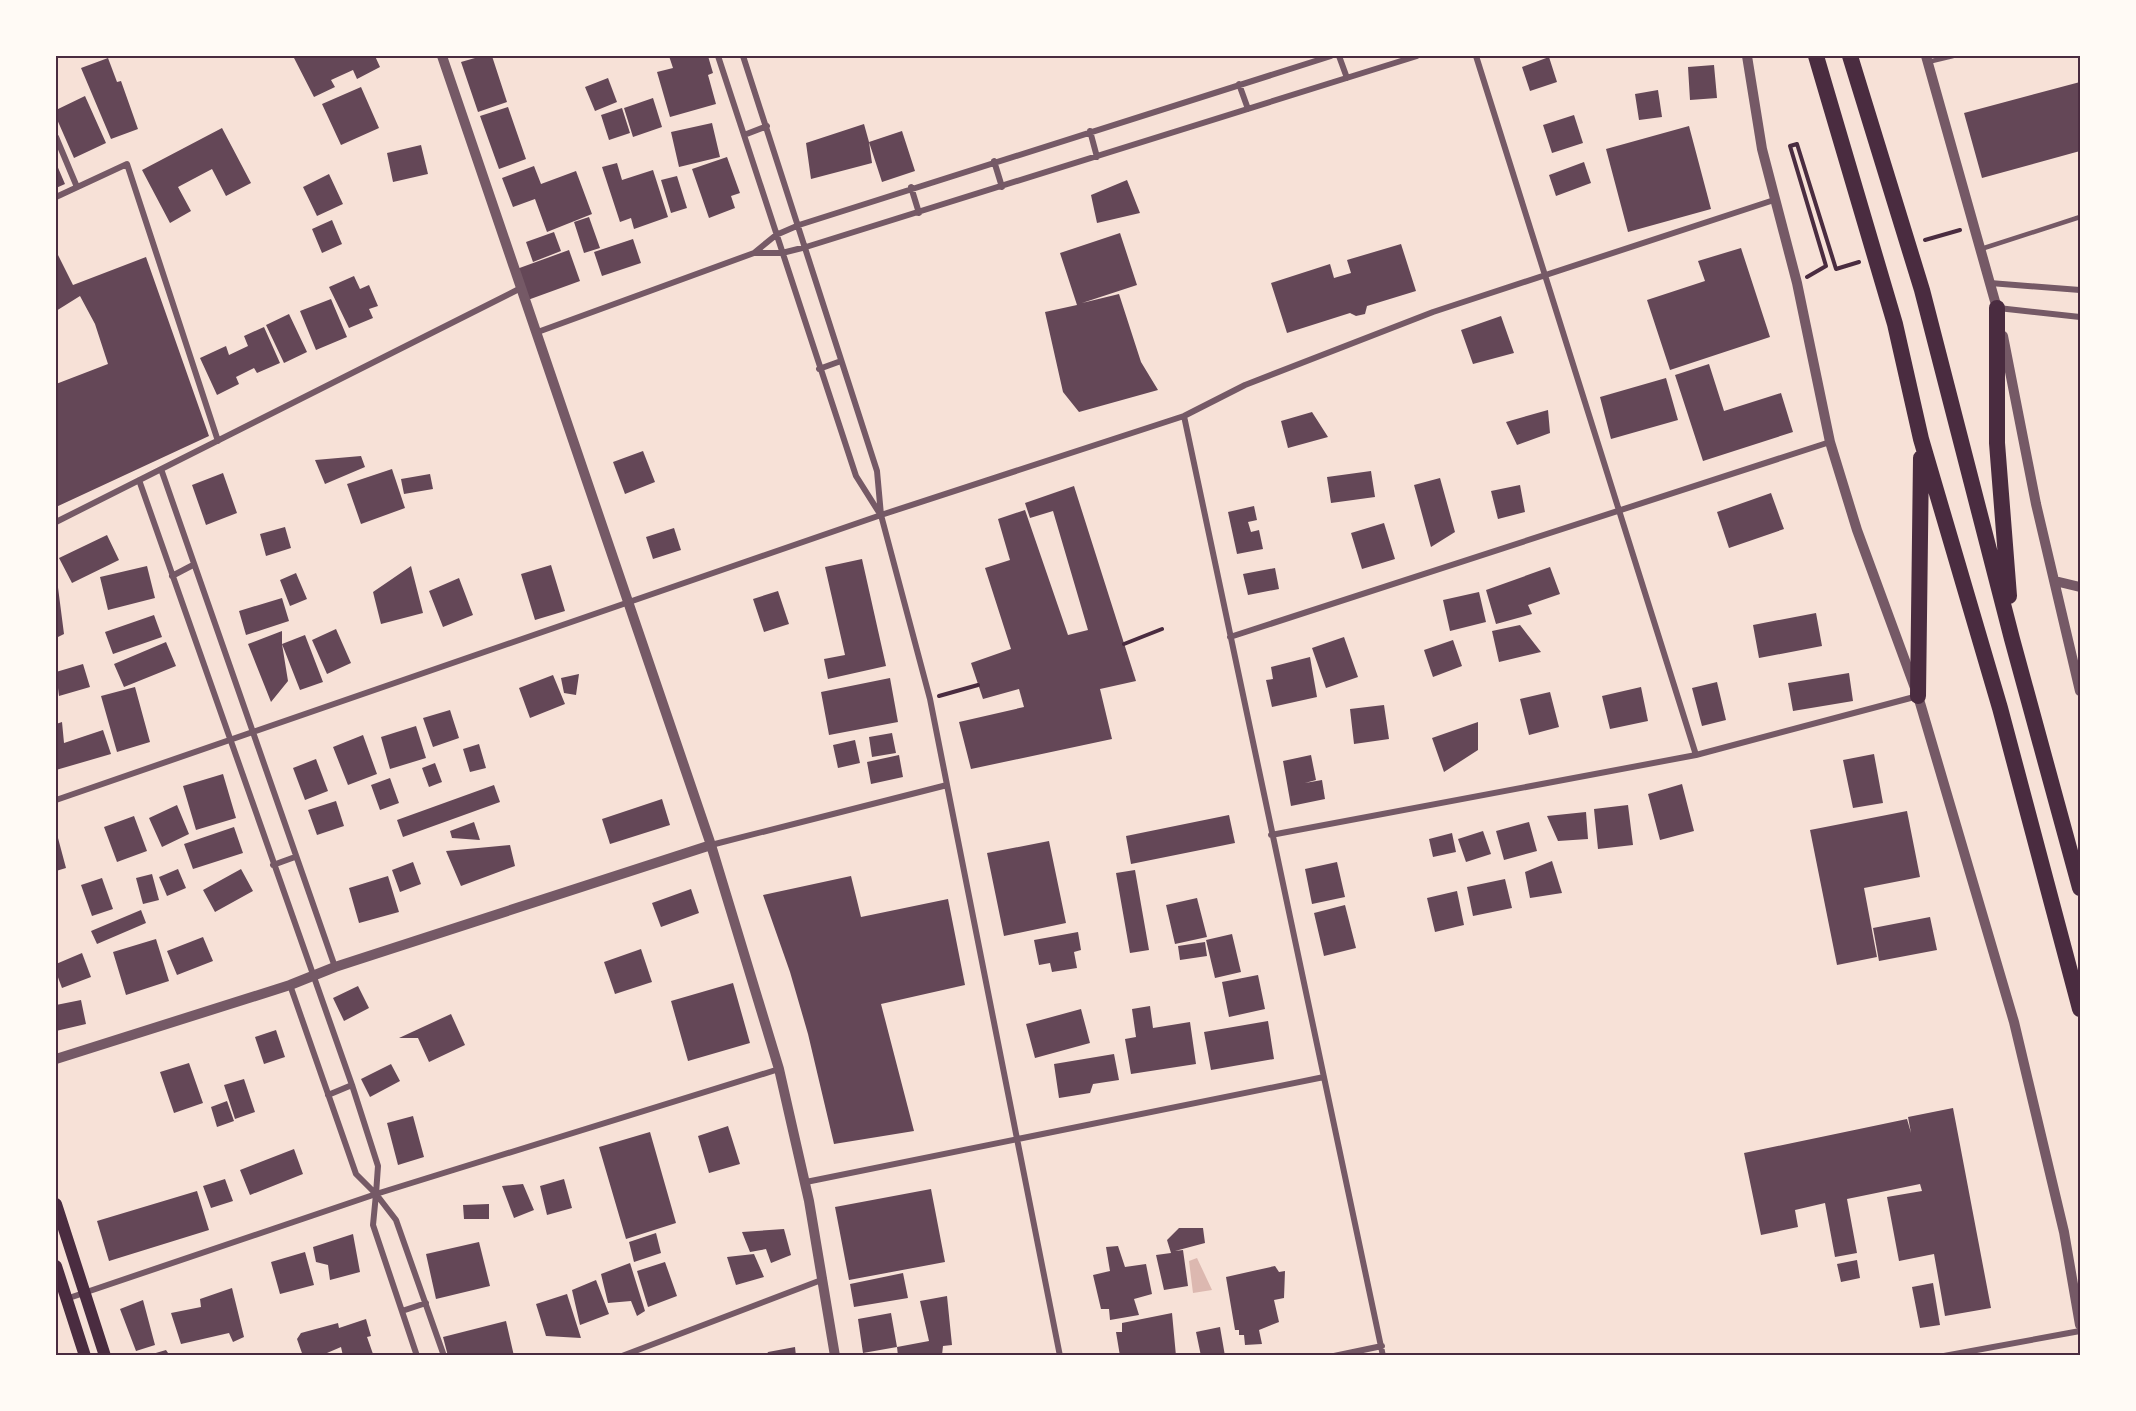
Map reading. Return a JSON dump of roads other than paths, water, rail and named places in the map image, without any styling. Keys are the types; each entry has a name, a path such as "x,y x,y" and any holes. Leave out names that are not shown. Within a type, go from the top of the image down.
{"highway":[{"path":"1816,56 1895,324 1921,439 2000,708 2080,1010"},
{"path":"1850,56 1922,290 2012,639 2080,888"},
{"path":"1997,308 1997,443 2012,639"},
{"path":"1918,696 1921,439"}],"main road":[{"path":"56,1204 105,1356"},
{"path":"56,1266 85,1356"}],"street":[{"path":"442,56 519,289 711,845 779,1069 806,1182 836,1356"},
{"path":"720,56 819,369 856,477 881,515"},
{"path":"744,56 877,471 881,515 930,699 1060,1356"},
{"path":"535,333 754,253 776,235 799,225 911,187 1331,56"},
{"path":"1339,56 1347,78"},
{"path":"754,253 782,254 807,247 1417,56"},
{"path":"1476,56 1696,755"},
{"path":"1747,56 1762,149 1797,283 1830,442 1857,530 1918,696 2014,1022 2064,1232 2080,1325"},
{"path":"1927,59 1997,308 2036,504 2080,691"},
{"path":"1239,84 1248,109"},
{"path":"744,135 767,126"},
{"path":"1089,131 1097,157"},
{"path":"56,137 77,187"},
{"path":"994,161 1002,187"},
{"path":"56,197 126,164 218,441"},
{"path":"911,187 919,213"},
{"path":"56,800 881,515 1184,416 1245,385 1422,316 1774,200"},
{"path":"1990,283 2080,290"},
{"path":"56,522 519,289"},
{"path":"1997,308 2080,317"},
{"path":"819,369 842,361"},
{"path":"1184,416 1383,1356"},
{"path":"1230,637 1830,442"},
{"path":"161,470 335,967"},
{"path":"139,480 172,576 198,642 229,741 352,1085 378,1166 373,1225 417,1356"},
{"path":"172,576 193,565"},
{"path":"2055,581 2080,587"},
{"path":"1271,835 1696,755 1918,696"},
{"path":"56,1059 290,985 335,967 711,845 947,785"},
{"path":"273,865 295,857"},
{"path":"290,985 356,1174 376,1194 396,1220 444,1356"},
{"path":"66,1299 376,1194 779,1069"},
{"path":"806,1182 1324,1077"},
{"path":"328,1095 352,1085"},
{"path":"622,1356 824,1279"},
{"path":"402,1311 426,1303"},
{"path":"1944,1356 2080,1331"},
{"path":"1334,1356 1382,1346"}],"lane":[{"path":"1927,59 1953,56"},
{"path":"1981,249 2080,217"}]}
